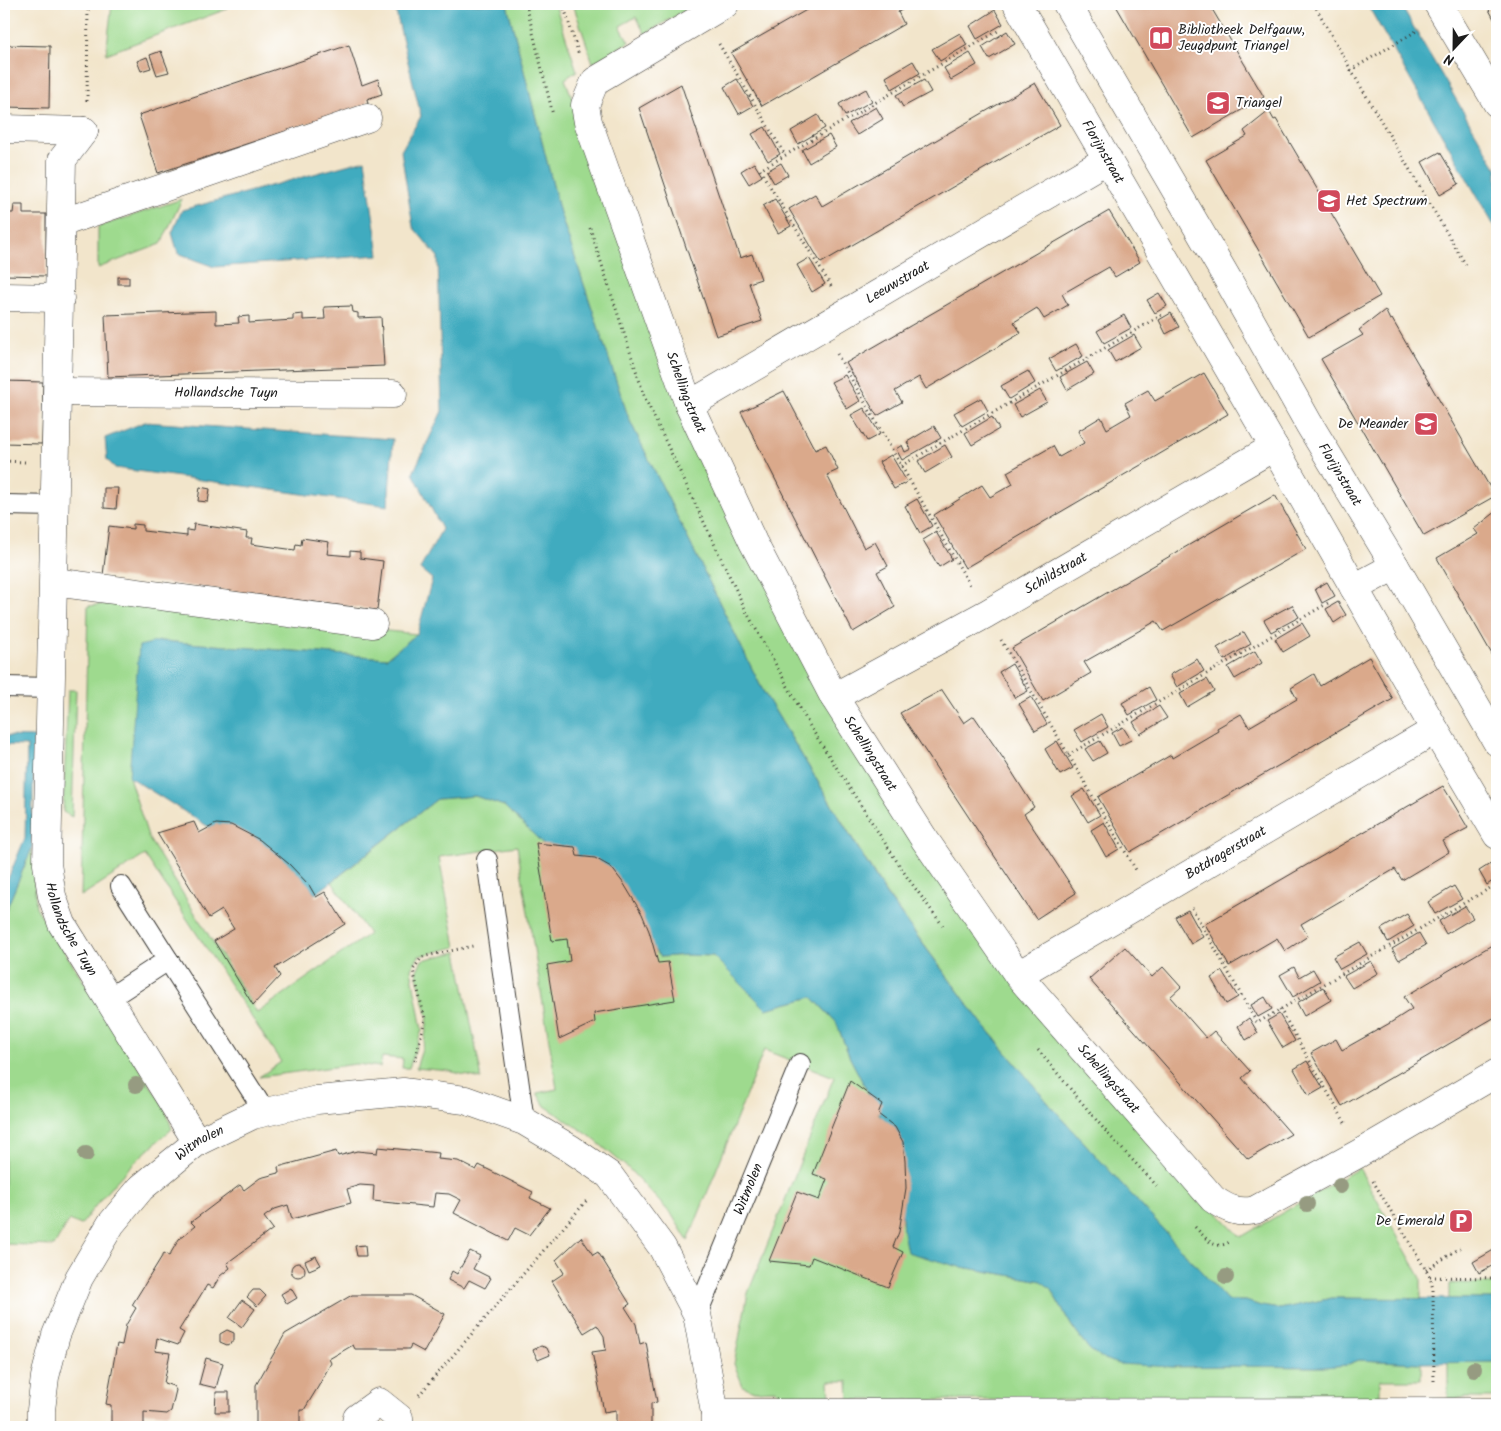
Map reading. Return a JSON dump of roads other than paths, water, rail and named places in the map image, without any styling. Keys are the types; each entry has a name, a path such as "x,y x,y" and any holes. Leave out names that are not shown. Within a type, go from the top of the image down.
{"street":[{"name":"Florijnstraat","path":"1067,4 1227,278 1309,424 1395,566 1497,742"},
{"name":"Schellingstraat","path":"714,10 595,80 585,105 588,122 689,404 753,542 834,697 923,837 1018,975 1213,1199 1224,1206 1246,1212 1255,1210 1360,1153 1497,1073"},
{"name":"Florijnstraat","path":"1021,10 1497,835"},
{"path":"1431,15 1497,103"},
{"path":"60,223 367,118"},
{"name":"Hollandsche Tuyn","path":"4,129 84,131 62,160 47,864 52,896 62,924 197,1142"},
{"name":"Leeuwstraat","path":"689,404 1108,159"},
{"path":"1189,299 1227,278"},
{"path":"4,297 60,298"},
{"name":"Hollandsche Tuyn","path":"58,392 393,394"},
{"name":"Schildstraat","path":"834,697 986,614 1274,446"},
{"path":"1354,588 1395,566"},
{"path":"54,582 373,624"},
{"name":"Botdragerstraat","path":"1018,975 1435,730"},
{"name":"Witmolen","path":"41,1427 45,1377 56,1335 79,1278 111,1224 141,1188 197,1142 253,1115 317,1100 406,1093 465,1100 524,1121 571,1149 609,1176 662,1247 697,1314 715,1420"},
{"path":"355,1427 357,1418 379,1402 399,1423"},
{"path":"715,1420 1497,1412"}],"lane":[{"path":"4,505 56,506"},
{"path":"4,687 51,688"},
{"path":"487,860 524,1121"},
{"path":"121,886 265,1112"},
{"path":"108,999 168,960"},
{"name":"Witmolen","path":"697,1314 800,1064"}],"water":[{"path":"394,4 507,4 560,213 629,419 763,691 885,893 981,1022 1050,1105 1228,1301 1246,1301 1280,1309 1332,1298 1497,1299 1497,1362 1421,1363 1359,1360 1346,1365 1324,1367 1172,1367 1118,1364 1101,1358 1089,1349 1073,1328 1051,1290 1042,1281 956,1266 907,1252 903,1232 897,1148 850,1058 836,1022 812,997 766,1009 713,956 686,955 661,957 504,806 475,796 437,799 316,894 129,777 139,646 160,641 387,658 417,634 432,579 420,569 442,529 413,473 442,411 438,257 413,227 401,151 421,116"},
{"path":"1367,4 1400,4 1497,169 1497,231"},
{"path":"365,160 379,255 214,267 178,253 172,233 182,210"},
{"path":"145,422 393,439 388,506 115,468 107,460 105,438"},
{"path":"4,736 34,737 32,848 4,915 4,888 25,838 27,746 4,745"}],"place":[{"name":"Bibliotheek Delfgauw, Jeugdpunt Triangel","path":"1161,38"},
{"name":"Triangel","path":"1218,103"},
{"name":"Het Spectrum","path":"1329,201"},
{"name":"De Meander","path":"1426,424"},
{"name":"De Emerald","path":"1461,1221"}]}
